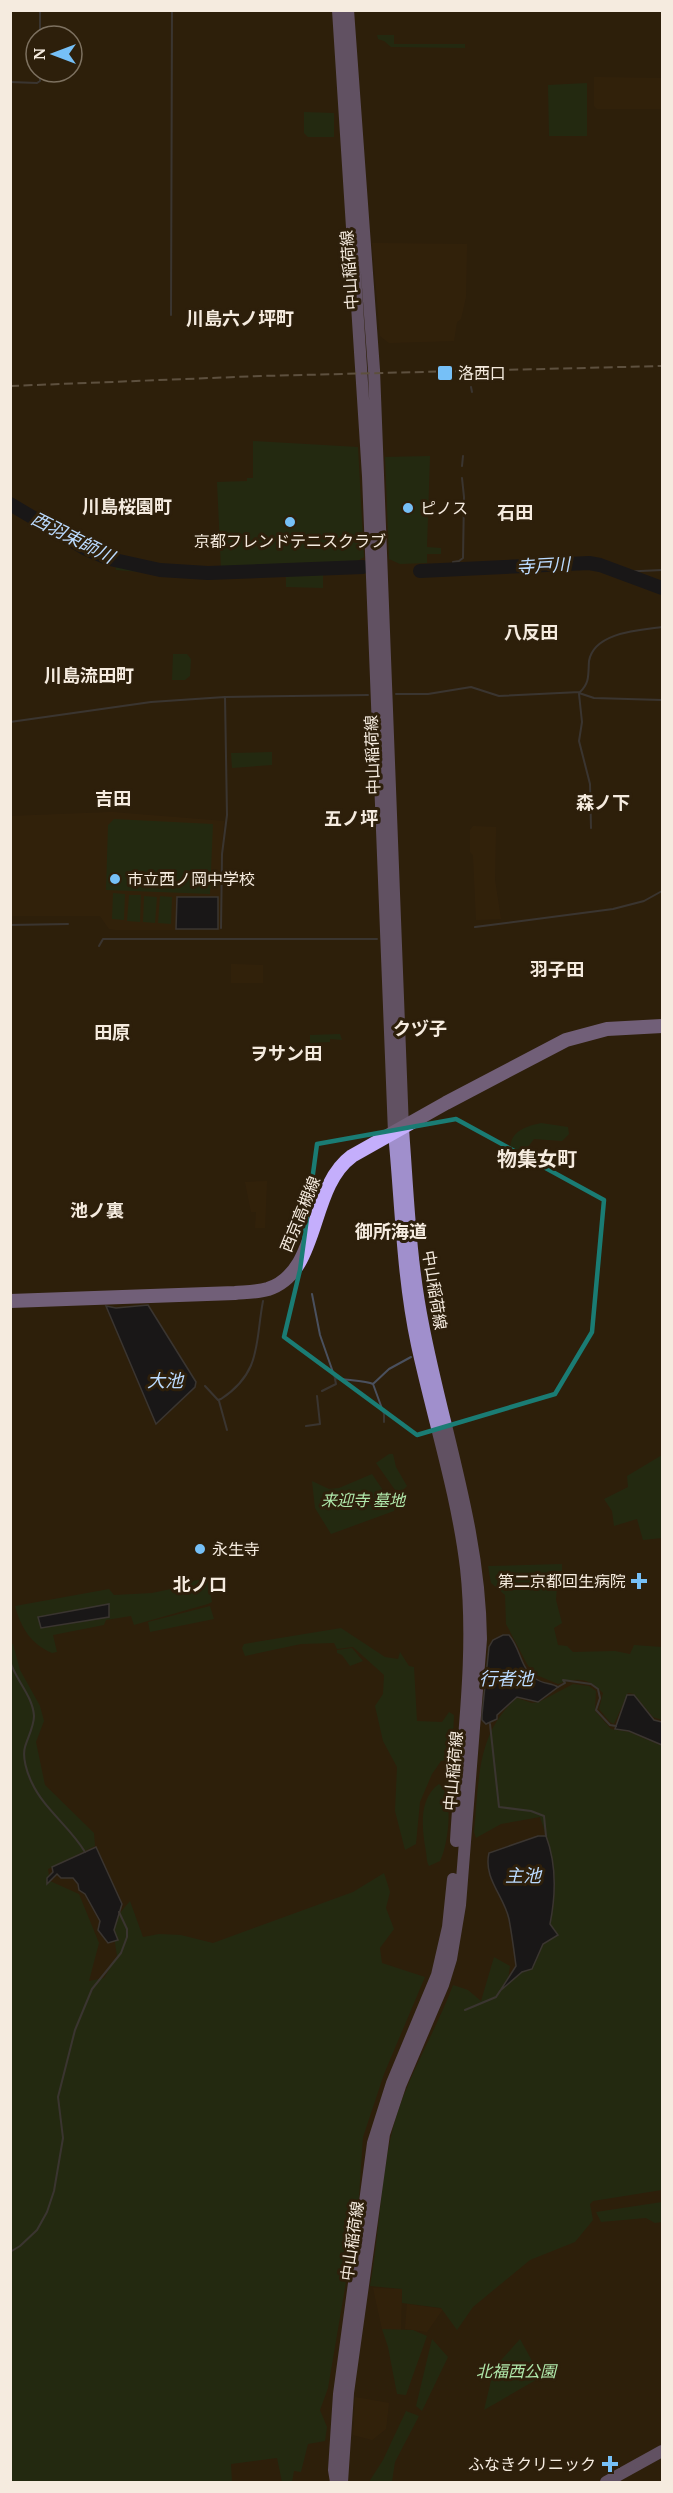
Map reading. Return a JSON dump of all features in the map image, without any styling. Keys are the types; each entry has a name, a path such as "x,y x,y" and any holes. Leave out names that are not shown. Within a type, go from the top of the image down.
{"main road":[{"name":"中山稲荷線","path":"338,10 368,476 399,1131 415,1279 428,1349 472,1534 480,1601 481,1638 456,1933 443,1985 400,2086 384,2134 348,2394 342,2482"},
{"name":"中山稲荷線","path":"336,2482 335,2459 340,2384 373,2144 392,2083 437,1975 448,1927 468,1672 466,1566 408,1299 400,1236 399,1131 374,381 348,10"},
{"name":"西京高槻線","path":"10,1301 235,1293 269,1289 285,1280 295,1269 304,1253 327,1186 338,1168 352,1156 566,1040 607,1029 663,1026"},
{"path":"606,2482 663,2451"}],"highlighted area":[{"path":"456,1119 604,1200 592,1332 555,1394 417,1435 284,1337 300,1270 317,1144"}],"shaded area":[{"path":"594,77 662,78 662,109 597,109 594,106"},
{"path":"372,243 467,244 466,297 461,319 457,322 454,341 389,343 380,336"},
{"name":"市立西ノ岡中学校","path":"112,812 224,821 220,868 220,930 116,930 109,929 100,916 11,916 10,816"},
{"path":"473,826 496,827 495,880 501,919 476,920 473,855 470,852 470,830"},
{"path":"231,964 263,965 263,983 231,983"},
{"path":"267,1181 265,1228 255,1228 256,1212 251,1212 245,1182"},
{"path":"373,2288 402,2289 401,2330 382,2329"},
{"path":"407,2304 443,2309 427,2332 405,2329"},
{"path":"355,2397 389,2403 386,2429 372,2440 353,2435"}],"green space":[{"path":"377,35 394,35 394,44 465,44 465,48 391,47 378,39"},
{"path":"587,83 587,136 549,136 548,85"},
{"path":"304,112 334,113 334,137 308,137 304,133"},
{"name":"京都フレンドテニスクラブ","path":"253,441 358,447 364,557 353,564 221,569 217,482 247,481 247,478 253,478"},
{"name":"ピノス","path":"430,456 427,547 441,548 441,554 427,554 427,563 400,564 389,559 385,457"},
{"path":"115,564 165,573 165,574 116,570"},
{"path":"286,572 323,573 323,588 286,587"},
{"path":"173,654 187,654 191,659 190,676 185,680 172,680"},
{"path":"272,752 272,765 232,768 231,753"},
{"path":"114,819 213,824 210,894 106,890 108,825"},
{"path":"113,893 125,894 124,920 112,919"},
{"path":"129,895 141,895 140,922 127,921"},
{"path":"144,896 157,897 155,923 143,922"},
{"path":"160,896 172,897 171,924 158,923"},
{"path":"340,1034 342,1040 330,1039 330,1042 310,1043 310,1035"},
{"path":"541,1123 568,1127 569,1134 562,1141 534,1139 515,1168 512,1166 510,1156 511,1141 524,1128"},
{"path":"389,1454 393,1454 396,1467 407,1486 403,1490 395,1490 376,1463"},
{"path":"662,1455 662,1538 643,1540 637,1519 614,1526 612,1511 604,1499 628,1487 627,1476"},
{"name":"来迎寺 墓地","path":"372,1474 395,1508 394,1511 331,1534 315,1508 312,1481 329,1489 339,1488"},
{"path":"562,1564 562,1581 557,1587 556,1600 562,1623 554,1628 558,1645 567,1646 573,1652 615,1651 630,1654 634,1645 662,1647 662,1720 653,1717 634,1694 628,1693 614,1724 599,1709 603,1693 593,1684 583,1680 572,1680 558,1684 534,1674 527,1664 506,1624 505,1595 491,1583 488,1566"},
{"path":"208,1578 212,1602 208,1604 134,1625 131,1616 106,1620 104,1625 53,1635 57,1652 52,1653 38,1645 28,1634 15,1606 109,1589 114,1595 152,1593"},
{"path":"210,1606 214,1619 150,1632 148,1622"},
{"path":"341,1628 385,1657 398,1659 400,1652 409,1666 414,1667 417,1721 442,1722 449,1712 454,1715 452,1759 441,1761 432,1774 420,1802 416,1844 405,1850 395,1811 397,1767 383,1741 375,1706 383,1694 384,1675 353,1647 337,1649 334,1643 301,1644 245,1656 242,1648 244,1644"},
{"path":"10,1644 13,1644 20,1670 40,1706 44,1721 36,1742 45,1785 94,1833 95,1846 48,1869 50,1881 79,1894 99,1943 89,1981 104,1978 117,1956 113,1930 119,1914 130,1901 143,1937 159,1934 181,1935 213,1943 353,1892 384,1873 390,1892 386,1908 394,1929 380,1948 382,1963 425,1977 384,2074 363,2137 358,2211 328,2388 320,2410 327,2427 325,2441 308,2444 301,2472 294,2471 292,2482 282,2482 277,2458 231,2464 232,2482 11,2482"},
{"path":"352,1648 363,1661 350,1666 342,1655 337,1653 337,1650"},
{"path":"573,1684 589,1686 596,1691 595,1711 611,1729 629,1732 662,1746 662,2190 593,2201 590,2204 593,2220 575,2242 530,2260 473,2307 457,2330 441,2308 402,2303 402,2289 370,2286 387,2155 403,2097 453,1985 468,1990 481,2001 494,1957 510,1966 504,1988 522,1972 532,1969 541,1949 553,1912 554,1876 547,1838 540,1817 501,1824 476,1838 474,1832 479,1777 487,1742 494,1726 517,1698 532,1703 539,1702"},
{"path":"439,1784 447,1799 449,1821 440,1861 429,1866 423,1834 423,1815 432,1790"},
{"path":"662,2202 662,2222 655,2223 646,2218 601,2222 596,2212"},
{"path":"382,2329 413,2330 427,2336 406,2395 397,2394"},
{"path":"432,2339 448,2357 422,2411 416,2406"},
{"name":"北福西公園","path":"520,2339 541,2377 484,2410 494,2368"},
{"path":"406,2411 419,2416 395,2462 392,2482 369,2482 383,2460"}],"water":[{"path":"177,897 218,897 218,929 176,929"},
{"name":"大池","path":"148,1305 196,1382 195,1387 156,1424 106,1306 116,1308"},
{"path":"109,1604 109,1617 41,1628 38,1617"},
{"name":"行者池","path":"509,1635 513,1640 531,1675 539,1681 558,1687 538,1702 517,1697 497,1715 497,1719 486,1724 482,1720 482,1715 489,1647 493,1640"},
{"path":"627,1695 634,1695 654,1720 662,1722 662,1745 629,1731 615,1729"},
{"name":"主池","path":"538,1836 546,1836 550,1847 554,1869 554,1891 550,1924 558,1935 543,1944 532,1969 522,1972 500,1991 516,1966 509,1919 489,1871 489,1853"},
{"path":"96,1847 122,1904 114,1930 118,1940 108,1943 98,1930 100,1921 73,1878 61,1878 57,1874 47,1884 47,1878 53,1872 52,1867"}],"waterway":[{"path":"40,10 40,24"},
{"path":"171,315 172,10"},
{"path":"10,82 24,83"},
{"path":"471,387 472,392"},
{"path":"462,466 463,456"},
{"path":"453,562 463,558 462,478"},
{"name":"西羽束師川","path":"10,504 86,549 110,559 160,570 208,573 363,567"},
{"name":"寺戸川","path":"420,571 589,563 662,588"},
{"path":"619,572 662,570"},
{"path":"396,694 428,694 471,687 499,696 580,692 587,682 589,661 599,644 619,634 662,627"},
{"path":"579,693 594,698 662,700"},
{"path":"579,694 582,722 579,741 590,784 591,828"},
{"path":"10,722 151,702 225,697 368,695"},
{"path":"221,928 222,854 227,815 225,697"},
{"path":"475,927 613,909 644,901 662,891"},
{"path":"10,925 68,924"},
{"path":"99,946 103,939 221,939"},
{"path":"221,939 377,939"},
{"path":"312,1294 320,1335 335,1378 373,1384 384,1414 384,1422"},
{"path":"205,1386 218,1400 234,1389 244,1378 254,1356 263,1301"},
{"path":"373,1384 389,1369 411,1357"},
{"path":"322,1391 336,1384 335,1379"},
{"path":"306,1426 320,1424 317,1396"},
{"path":"219,1401 227,1430"},
{"path":"10,1661 33,1709 33,1724 24,1751 28,1775 43,1801 85,1852"},
{"path":"558,1687 565,1683 563,1680 591,1684 598,1689 600,1698 596,1710 610,1725 616,1726"},
{"path":"490,1724 499,1807 531,1811 544,1816 546,1836"},
{"path":"10,2252 37,2230 47,2212 54,2191 63,2138 58,2097 75,2030 92,1989 121,1953 127,1937 127,1929 119,1912"},
{"path":"465,2010 496,1997 500,1991"}],"railway":[{"path":"10,386 261,376 662,366"}],"place":[{"name":"洛西口","path":"445,373"},
{"name":"ピノス","path":"408,508"},
{"name":"京都フレンドテニスクラブ","path":"290,522"},
{"name":"市立西ノ岡中学校","path":"115,879"},
{"name":"永生寺","path":"200,1549"},
{"name":"第二京都回生病院","path":"639,1581"},
{"name":"ふなきクリニック","path":"610,2464"}],"district":[{"name":"川島六ノ坪町","path":"240,318"},
{"name":"川島桜園町","path":"127,506"},
{"name":"石田","path":"515,512"},
{"name":"八反田","path":"531,632"},
{"name":"川島流田町","path":"89,675"},
{"name":"吉田","path":"113,798"},
{"name":"森ノ下","path":"603,802"},
{"name":"五ノ坪","path":"351,818"},
{"name":"羽子田","path":"557,969"},
{"name":"クヅ子","path":"420,1028"},
{"name":"田原","path":"112,1032"},
{"name":"ヲサン田","path":"286,1053"},
{"name":"物集女町","path":"537,1158"},
{"name":"池ノ裏","path":"97,1210"},
{"name":"御所海道","path":"391,1231"},
{"name":"北ノ口","path":"200,1584"}]}
